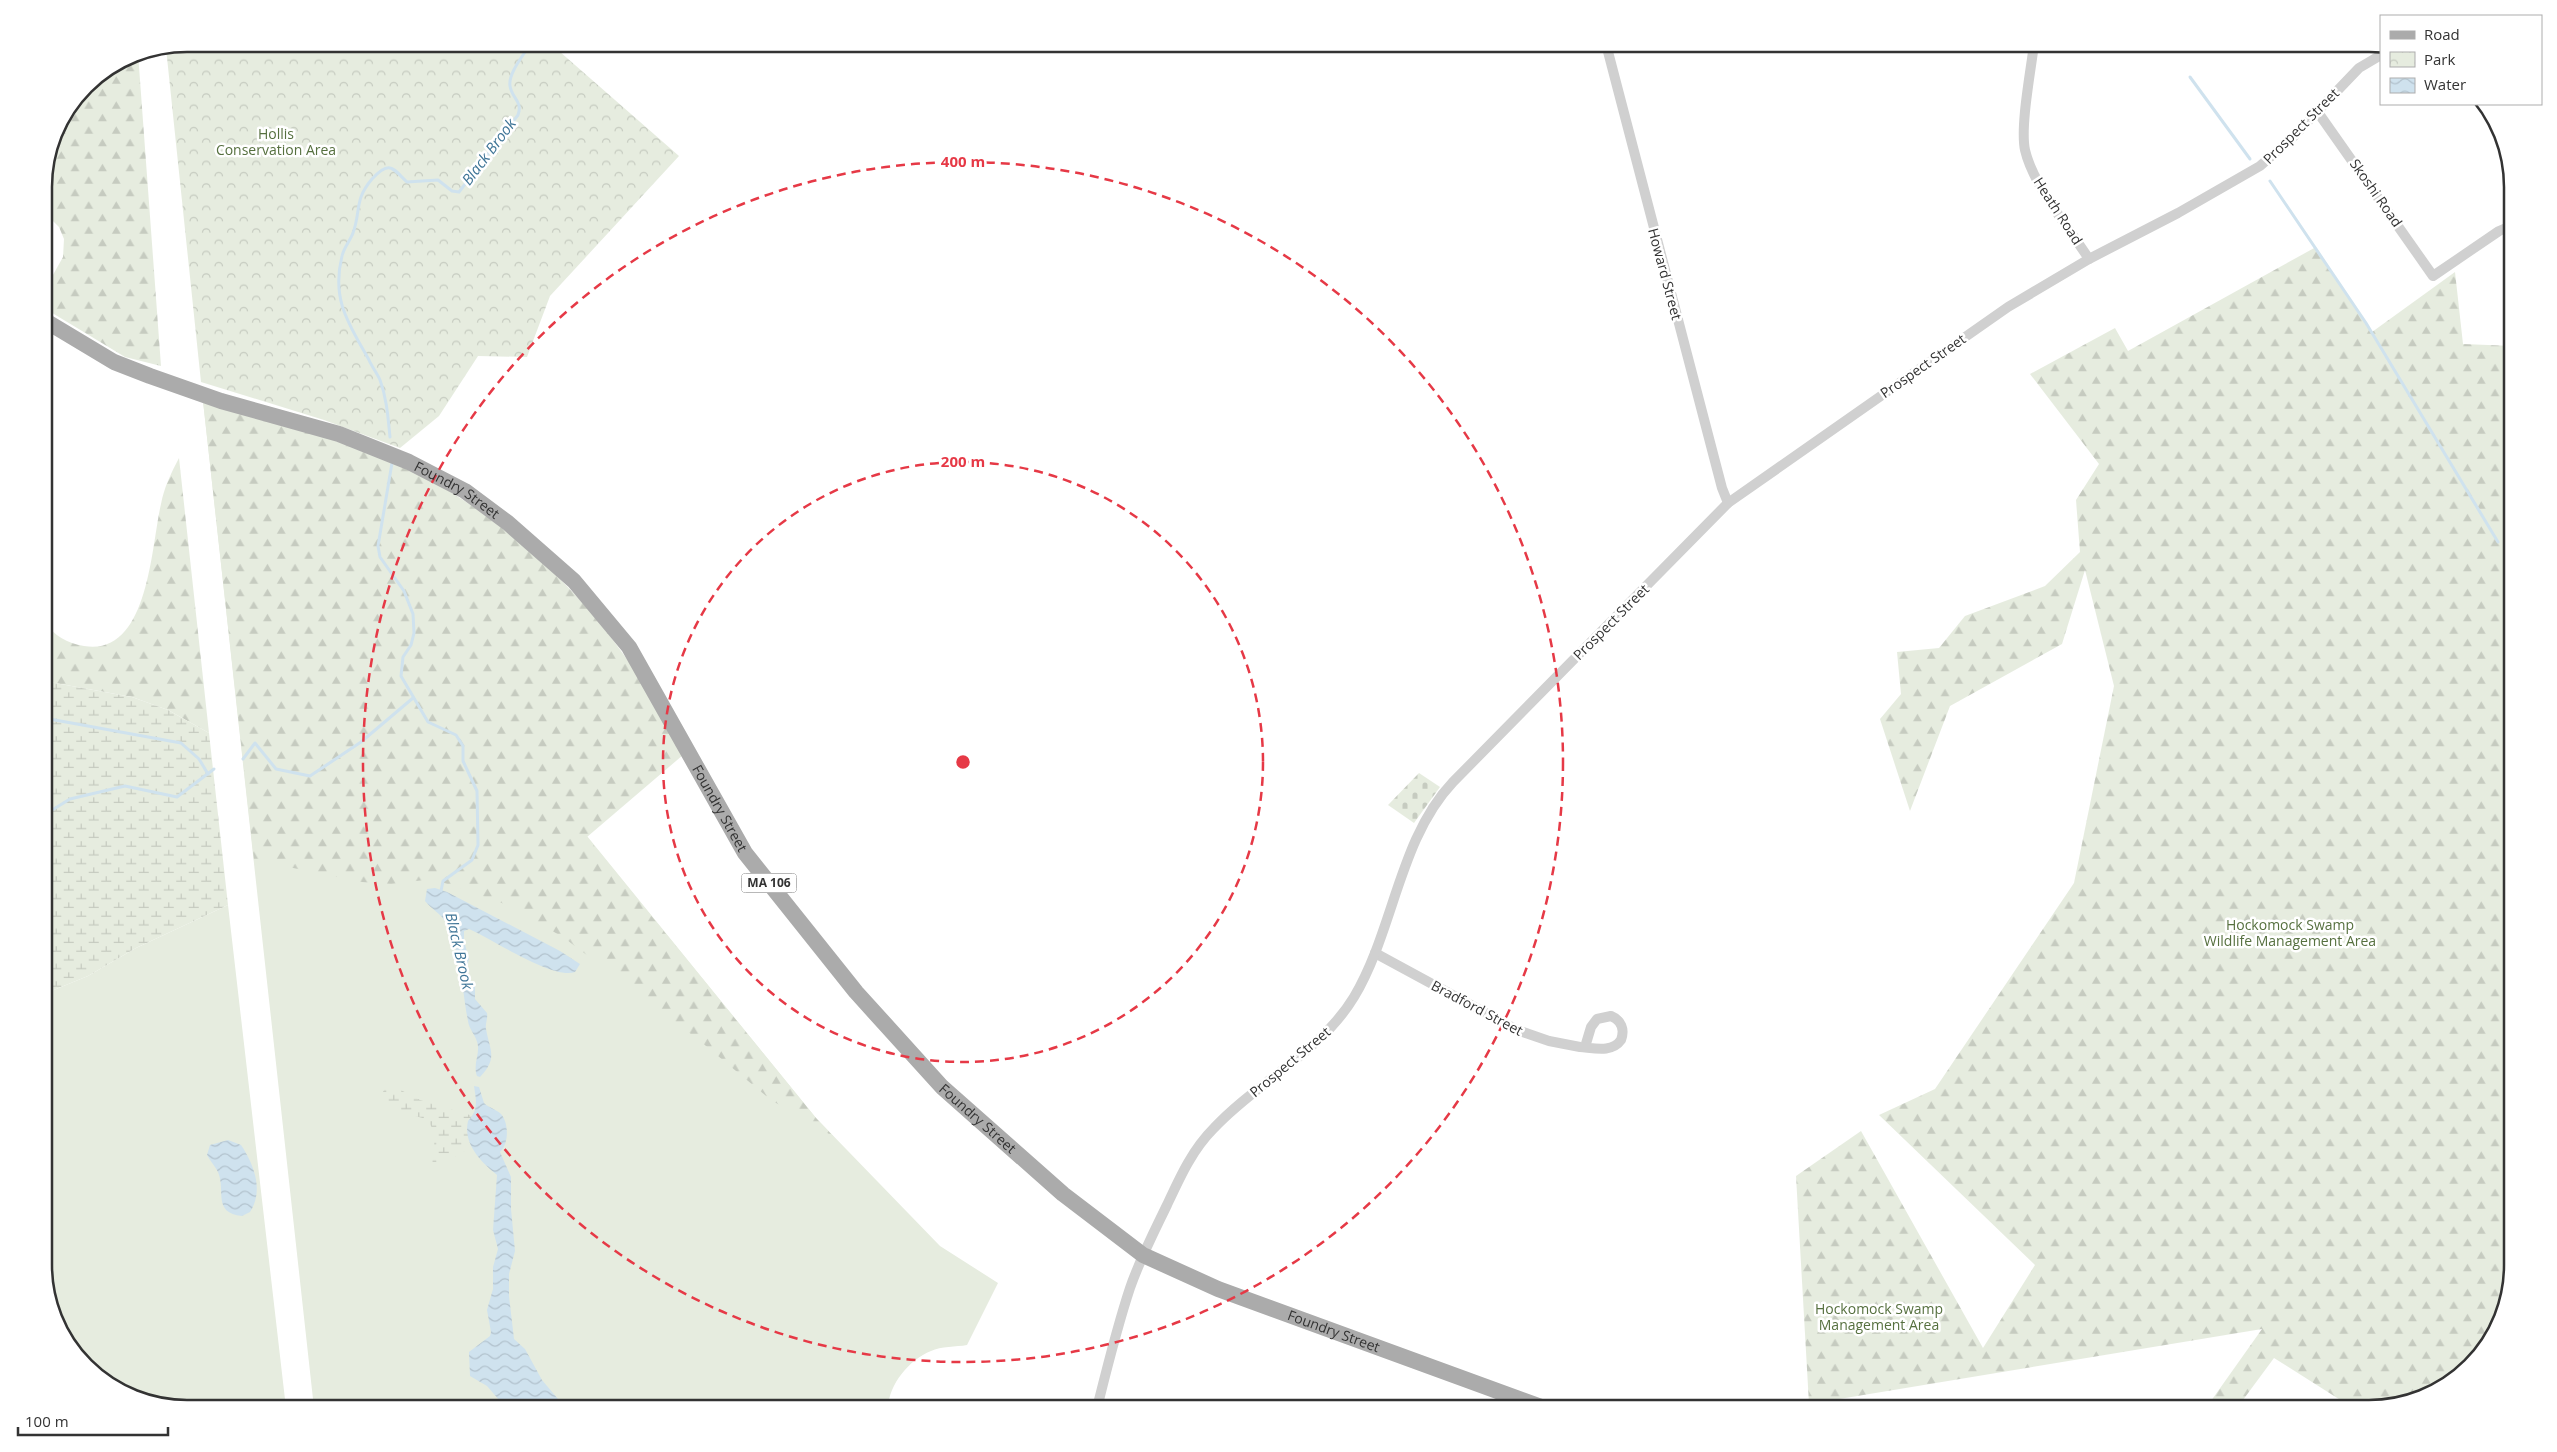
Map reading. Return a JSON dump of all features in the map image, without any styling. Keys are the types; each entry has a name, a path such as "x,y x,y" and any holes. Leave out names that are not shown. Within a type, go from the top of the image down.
{"main road":[{"name":"Foundry Street","path":"53,325 114,362 221,401 340,434 409,462 465,491 508,523 574,581 629,647 745,853 856,992 942,1087 1063,1194 1143,1255 1218,1289 1522,1400"}],"street":[{"name":"Howard Street","path":"1608,52 1728,503"},
{"name":"Heath Road","path":"2033,52 2026,102 2024,149 2032,173 2089,259"},
{"name":"Prospect Street","path":"1099,1400 1130,1288 1143,1255 1186,1164 1199,1144 1227,1115 1328,1031 1354,996 1374,953 1419,832 1441,796 1728,503 2008,307 2089,259 2178,213 2260,166 2293,138 2359,68 2380,56"},
{"name":"Skoshi Road","path":"2317,111 2433,276 2504,229"},
{"name":"Bradford Street","path":"1374,953 1518,1030 1549,1041 1585,1047"}],"green space":[{"name":"Hollis Conservation Area","path":"187,52 560,52 679,156 550,296 527,357 478,356 439,416 400,448 324,420 201,382 167,54"},
{"path":"139,62 161,366 125,357 53,313 53,275 63,257 64,239 59,227 53,221 53,178 57,152 66,128 80,105 98,86 120,71"},
{"name":"Hockomock Swamp Wildlife Management Area","path":"2316,247 2372,332 2455,272 2463,344 2504,346 2504,1265 2500,1300 2494,1316 2477,1347 2452,1372 2421,1389 2405,1395 2387,1398 2340,1400 2274,1358 2243,1400 2212,1400 2262,1329 1833,1400 1809,1400 1796,1176 1861,1131 1983,1348 2035,1265 1879,1115 1935,1089 2074,883 2114,686 2085,570 2062,644 1950,706 1910,811 1880,719 1901,694 1897,652 1939,648 1965,616 2045,586 2080,552 2076,500 2099,464 2030,374 2115,328 2128,351"},
{"path":"203,401 587,836 816,1118 940,1246 998,1283 967,1345 935,1349 915,1360 896,1382 889,1400 313,1400"},
{"path":"203,401 339,442 417,473 450,492 515,538 573,593 599,622 638,676 683,755 587,837 816,1118 834,1137 771,1100 700,1041 563,937 502,903 433,879 391,884 362,882 254,860"},
{"path":"179,458 209,733 168,710 132,697 53,683 53,632 61,638 84,646 106,645 122,634 134,617 143,595 161,504"},
{"path":"53,683 132,697 168,710 209,733 228,905 136,948 88,976 53,990"},
{"path":"1419,773 1440,787 1414,823 1388,805"},
{"path":"228,905 285,1400 187,1400 152,1395 136,1389 112,1377 86,1354 75,1340 60,1308 53,1274 53,990 88,976 136,948"},
{"path":"386,1087 395,1087 420,1100 473,1116 468,1121 468,1149 433,1167 434,1140 431,1126 426,1120 403,1113 388,1104 381,1095"}],"water":[{"path":"435,888 447,892 560,951 580,964 575,972 565,973 552,970 538,965 469,929 464,931 464,941 469,959 466,969 468,978 475,985 475,999 487,1013 486,1027 491,1049 489,1065 480,1077 477,1076 476,1068 477,1042 469,1024 455,946 444,920 425,901 427,889"},
{"path":"474,1086 479,1087 484,1103 501,1114 507,1128 505,1144 500,1152 511,1177 511,1209 515,1251 509,1274 509,1296 514,1339 525,1349 542,1380 558,1400 499,1400 487,1386 470,1376 469,1352 490,1336 491,1332 487,1310 493,1289 493,1267 498,1249 493,1230 497,1175 479,1158 470,1145 468,1137 468,1121 474,1112"},
{"path":"228,1140 241,1145 250,1161 256,1178 257,1187 254,1204 250,1212 242,1216 233,1214 223,1206 218,1172 207,1155 210,1145"}],"waterway":[{"name":"Black Brook","path":"390,437 386,401 380,380 349,323 340,299 339,272 342,256 353,233 360,200 366,186 378,173 387,168 395,170 407,182 438,180 452,191 459,192 518,115 519,106 511,90 510,81 511,75 525,52"},
{"path":"2190,77 2250,159"},
{"path":"2270,181 2366,323 2498,542"},
{"name":"Black Brook","path":"392,463 378,546 380,557 404,591 413,614 414,633 411,645 403,657 401,676 428,722 456,735 463,746 463,761 477,791 478,845 472,860 443,881 441,891"},
{"path":"243,759 255,743 276,769 310,776 361,742 413,698"},
{"path":"53,720 181,743 199,759 208,774"},
{"path":"53,809 70,799 125,786 177,797 214,769"}],"park label":[{"name":"Hockomock Swamp Management Area","path":"1879,1318"}]}
